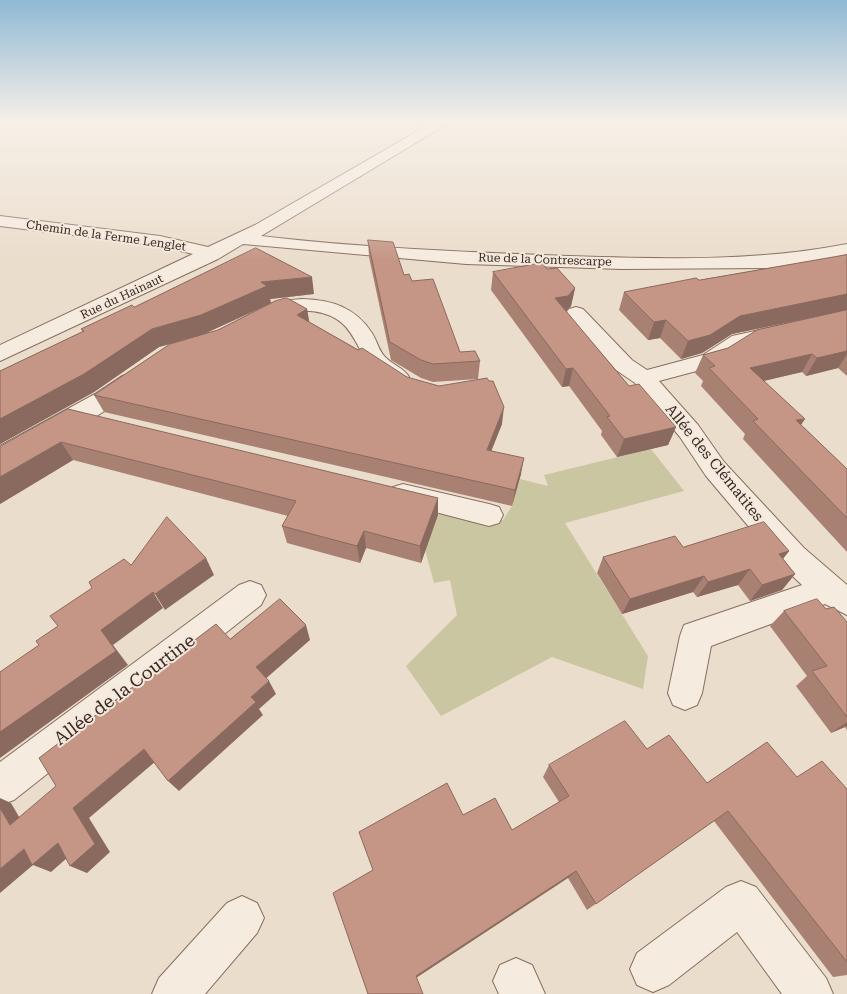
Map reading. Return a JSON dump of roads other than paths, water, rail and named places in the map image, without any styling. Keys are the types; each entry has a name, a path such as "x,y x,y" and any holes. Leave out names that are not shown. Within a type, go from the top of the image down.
{"street":[{"name":"Rue du Hainaut","path":"0,354 211,255 244,238 365,167"},
{"name":"Chemin de la Ferme Lenglet","path":"0,221 160,241 190,247 211,255"},
{"name":"Rue de la Contrescarpe","path":"244,238 286,244 449,256 612,263 770,262 804,258 847,249"},
{"path":"248,323 271,311 293,306 318,306 337,312 358,328 374,361 416,387"},
{"name":"Allée des Clématites","path":"576,313 624,365 644,378 689,431 728,484 793,557 837,596"},
{"path":"644,378 711,360 740,341 847,317"},
{"path":"0,458 76,416 118,390 145,369"},
{"path":"76,416 113,425"},
{"path":"378,488 489,515"},
{"name":"Allée de la Courtine","path":"0,786 250,595"},
{"name":"Allée des Clématites","path":"685,693 696,636 837,596"},
{"path":"653,969 741,902 810,994"},
{"path":"175,994 242,918"}]}
